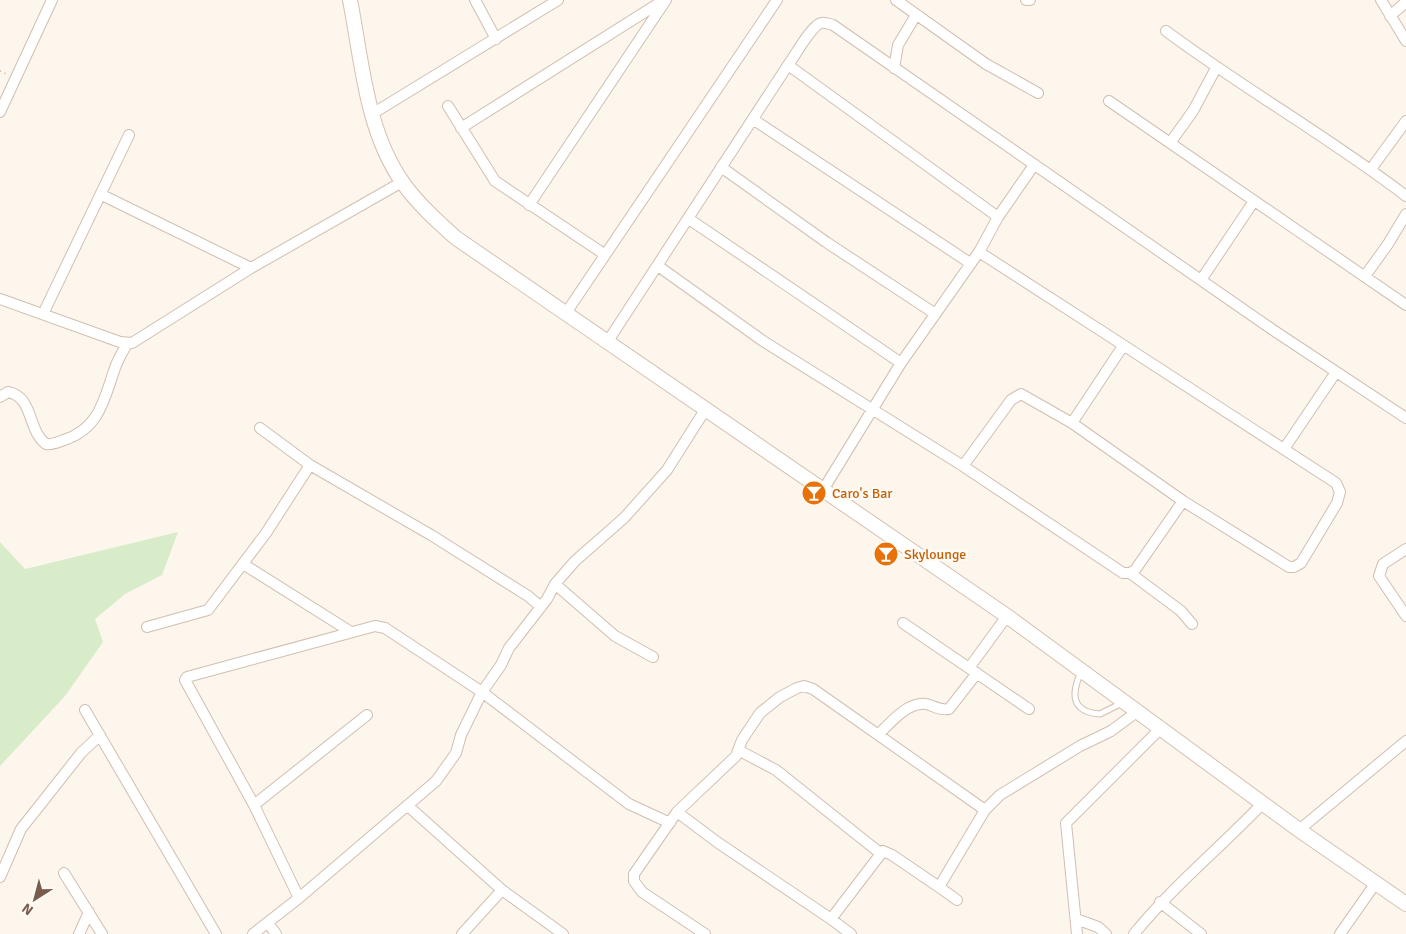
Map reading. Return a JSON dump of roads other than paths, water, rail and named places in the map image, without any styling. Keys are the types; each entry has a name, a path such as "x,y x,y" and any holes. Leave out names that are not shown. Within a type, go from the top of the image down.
{"main road":[{"path":"350,0 372,114 386,153 402,182 424,210 456,238 1006,616 1138,711 1262,804 1406,904"}],"street":[{"path":"0,112 52,0"},
{"path":"475,0 496,39"},
{"path":"372,114 558,0"},
{"path":"462,128 665,0"},
{"path":"529,205 665,0"},
{"path":"566,312 777,0"},
{"path":"896,0 986,64 1038,93"},
{"path":"1381,0 1406,41"},
{"path":"1390,16 1406,2"},
{"path":"894,68 898,45 916,15"},
{"path":"608,341 721,167 754,120 788,65 813,30 819,24 824,23 833,25 1201,280 1406,418"},
{"path":"1166,31 1216,68 1371,169 1406,196"},
{"path":"788,65 998,218"},
{"path":"1170,143 1193,111 1216,68"},
{"path":"1108,101 1406,305"},
{"path":"448,106 491,177 529,205 604,254"},
{"path":"754,120 970,263"},
{"path":"1371,169 1406,121"},
{"path":"43,314 79,235 102,195 129,135"},
{"path":"823,490 901,363 934,313 979,252 998,218 1034,165"},
{"path":"721,167 826,242 934,313"},
{"path":"0,397 8,392 18,395 23,400 36,431 46,444 71,438 82,432 99,411 110,388 115,366 127,344 137,340 251,268 402,182"},
{"path":"102,195 251,268"},
{"path":"1201,280 1254,201"},
{"path":"1365,276 1388,244 1406,214"},
{"path":"689,219 901,363"},
{"path":"963,466 1011,400 1018,395 1025,395 1072,423 1183,501 1289,567 1298,566 1336,503 1340,490 1336,483 1191,387 1123,346 979,252"},
{"path":"658,266 763,341 963,466 1114,569 1130,573 1181,610 1192,624"},
{"path":"0,299 127,344"},
{"path":"1072,423 1123,346"},
{"path":"1284,449 1336,372"},
{"path":"253,934 436,781 450,763 482,692 501,665 509,648 541,607 555,584 575,561 624,518 666,470 705,410"},
{"path":"260,428 310,465 431,534 528,596 541,607"},
{"path":"147,627 208,610 243,564 310,465"},
{"path":"1130,573 1135,570 1183,501"},
{"path":"1406,549 1384,564 1379,576 1406,616"},
{"path":"243,564 352,632"},
{"path":"555,584 615,636 653,657"},
{"path":"878,736 894,719 909,708 920,704 949,709 1006,616"},
{"path":"902,623 1028,709"},
{"path":"298,898 254,805 185,680 187,677 376,626 385,628 482,692 629,804 670,823"},
{"path":"705,934 642,892 634,881 634,874 677,812 732,760 742,740 760,713 780,697 804,686 813,689 985,810"},
{"path":"85,710 216,934"},
{"path":"939,887 985,810 1000,795 1080,746 1111,731 1138,711"},
{"path":"254,805 367,715"},
{"path":"1077,934 1066,823 1161,728"},
{"path":"0,877 21,830 81,754 100,735"},
{"path":"1299,830 1406,741"},
{"path":"738,750 776,770 880,852 892,854 957,900"},
{"path":"1134,934 1160,902 1205,862 1262,804"},
{"path":"408,806 502,890 563,934"},
{"path":"677,812 851,934"},
{"path":"831,920 880,852"},
{"path":"64,873 102,934"},
{"path":"1340,934 1376,884"},
{"path":"462,934 502,890"},
{"path":"1160,902 1201,934"},
{"path":"79,934 90,912"},
{"path":"1076,919 1098,928 1106,934"},
{"path":"268,922 276,934"}],"lane":[{"path":"1082,670 1073,692 1074,700 1081,707 1100,714 1124,702"}],"place":[{"name":"Caro's Bar","path":"814,493"},
{"name":"Skylounge","path":"886,554"}]}
